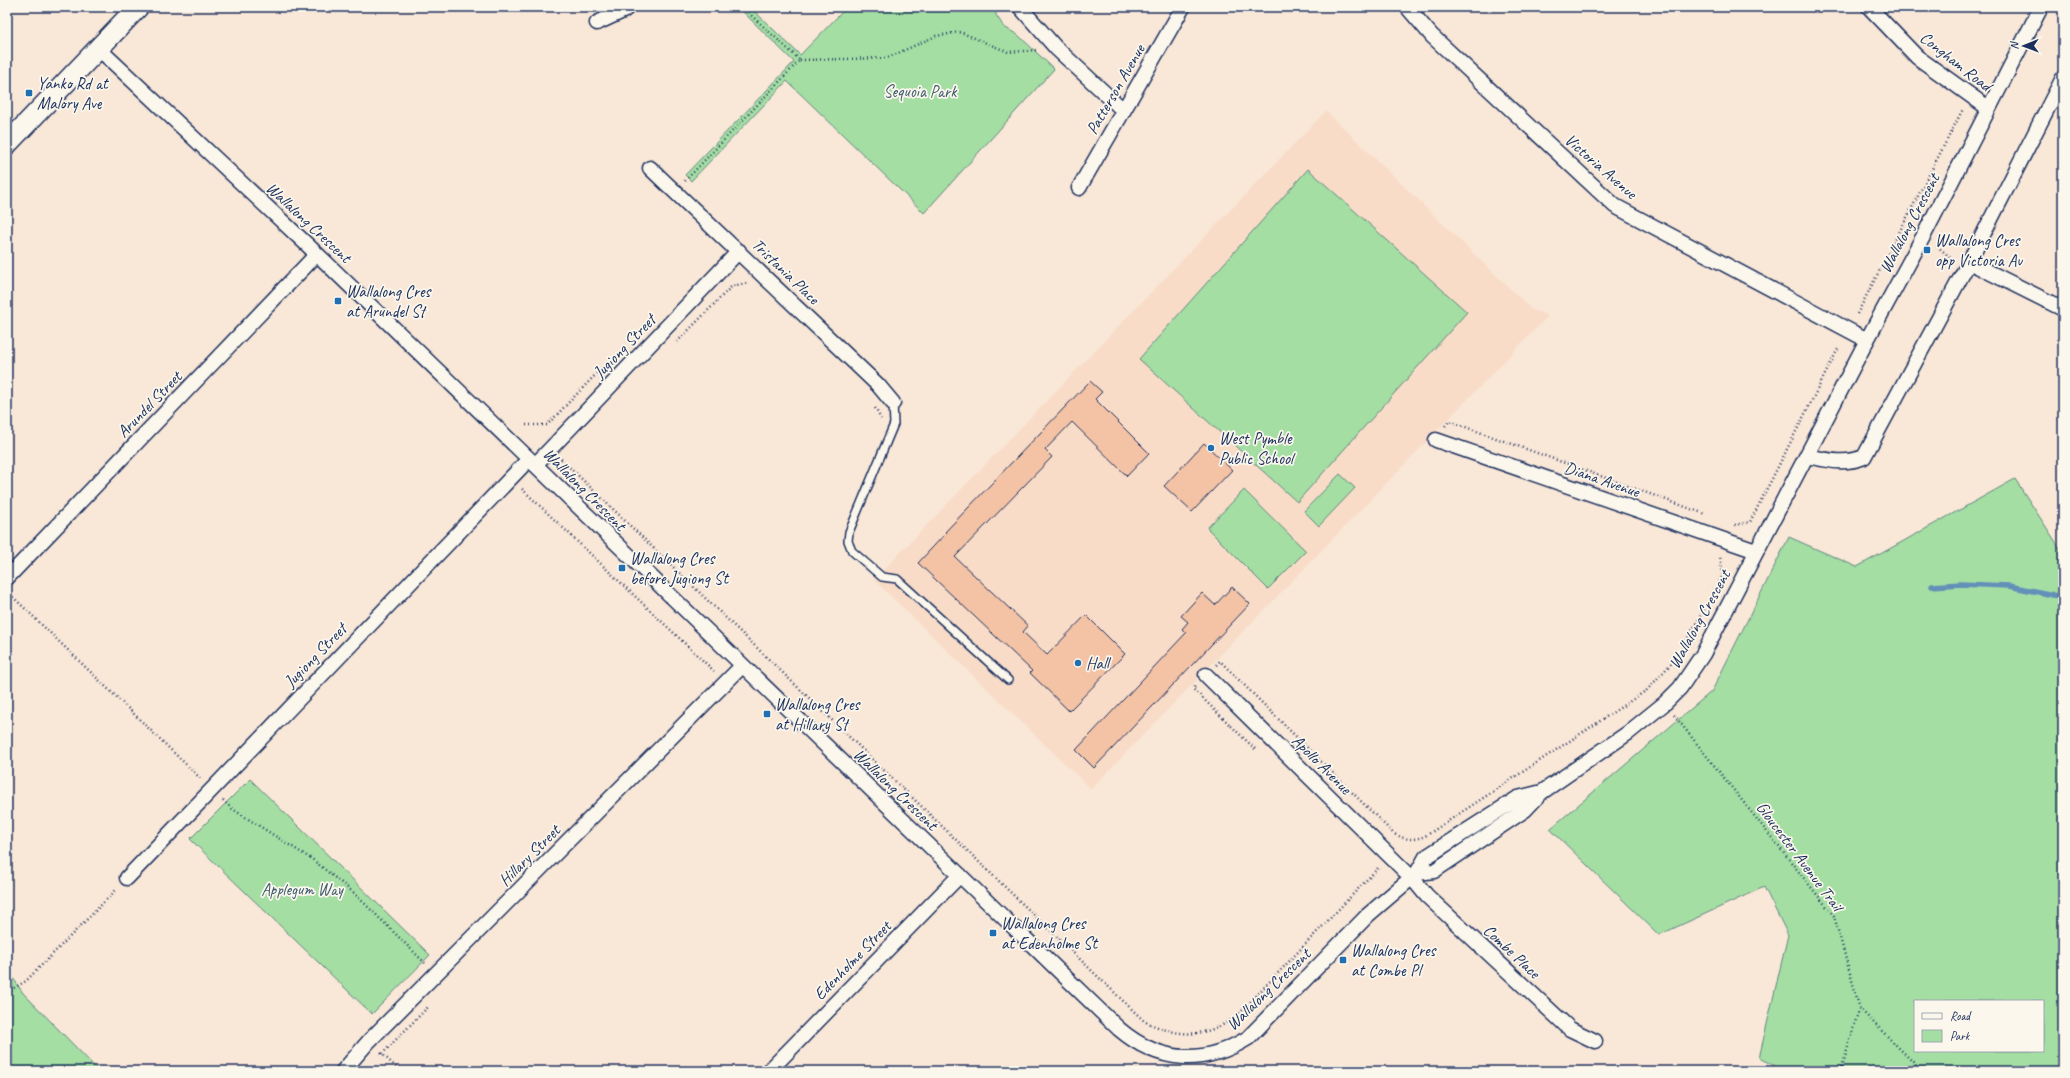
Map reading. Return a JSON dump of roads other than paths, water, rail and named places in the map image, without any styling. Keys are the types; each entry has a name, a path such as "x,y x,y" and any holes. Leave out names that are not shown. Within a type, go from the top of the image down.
{"main road":[{"path":"7,144 138,7"}],"street":[{"path":"597,23 623,11 628,7"},
{"path":"1020,7 1056,48 1123,110"},
{"name":"Patterson Avenue","path":"1078,188 1183,7"},
{"name":"Victoria Avenue","path":"1407,7 1432,36 1615,206 1867,340"},
{"name":"Congham Road","path":"1869,7 1917,57 1988,108"},
{"name":"Wallalong Crescent","path":"98,48 317,254 1131,1040 1145,1048 1170,1056 1195,1057 1215,1054 1233,1048 1248,1038 1368,915 1415,875 1434,871 1525,810 1542,792 1628,733 1664,704 1680,688 1703,654 1867,340 1924,235 1988,108 2042,7"},
{"path":"1807,456 1832,461 1852,462 1864,457 1967,266 2063,78"},
{"name":"Tristania Place","path":"650,168 739,251 878,385 893,403"},
{"name":"Jugiong Street","path":"127,878 211,788 739,251"},
{"name":"Arundel Street","path":"7,578 317,254"},
{"path":"1967,266 2063,309"},
{"name":"Diana Avenue","path":"1436,440 1756,551"},
{"name":"Hillary Street","path":"343,1071 369,1041 742,666"},
{"name":"Apollo Avenue","path":"1206,675 1415,875"},
{"name":"Edenholme Street","path":"769,1071 960,875"},
{"name":"Combe Place","path":"1415,875 1427,896 1570,1029 1595,1041"}],"lane":[{"path":"893,403 894,424 849,532 848,541 852,551 882,577 897,579 1008,680"}],"waterway":[{"path":"1932,586 1961,584 2009,586 2063,597"}],"place":[{"name":"Yanko Rd at Malory Ave","path":"29,93"},
{"name":"Wallalong Cres opp Victoria Av","path":"1927,250"},
{"name":"Wallalong Cres at Arundel St","path":"338,301"},
{"name":"West Pymble Public School","path":"1211,448"},
{"name":"Wallalong Cres before Jugiong St","path":"622,568"},
{"name":"Hall","path":"1078,663"},
{"name":"Wallalong Cres at Hillary St","path":"767,714"},
{"name":"Wallalong Cres at Edenholme St","path":"993,933"},
{"name":"Wallalong Cres at Combe Pl","path":"1343,960"}],"park label":[{"name":"Sequoia Park","path":"920,91"},
{"name":"Applegum Way","path":"302,889"}]}
